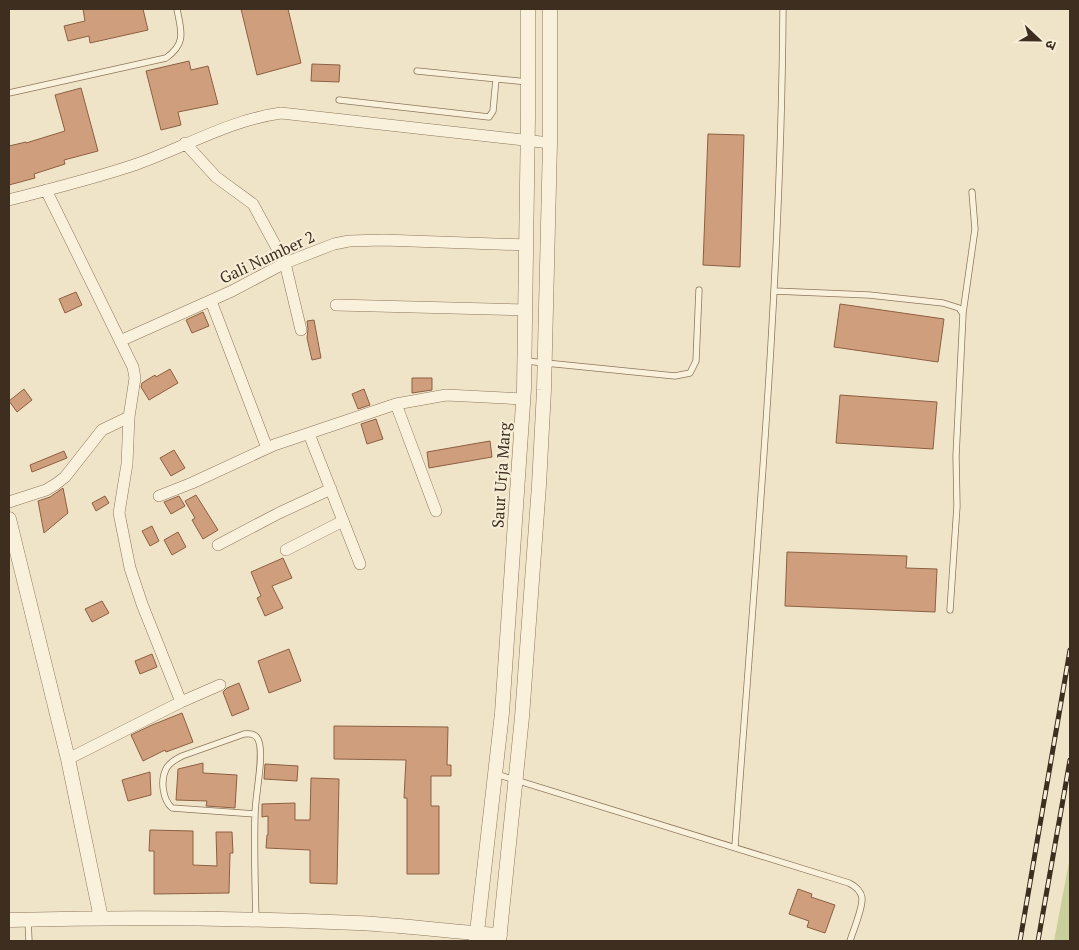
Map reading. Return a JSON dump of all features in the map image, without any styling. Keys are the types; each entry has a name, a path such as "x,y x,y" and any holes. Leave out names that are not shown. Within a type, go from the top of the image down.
{"street":[{"name":"Saur Urja Marg","path":"476,937 502,713 523,399 527,245 528,9"},
{"path":"9,920 101,918 359,923 476,937 500,938 522,717 536,524 544,362 550,143 550,9"},
{"path":"9,200 137,164 185,143 253,119 281,113 550,143"},
{"path":"185,143 216,177 253,204 285,263 301,330"},
{"path":"46,190 133,367 135,378 129,417 128,464 119,513 130,568 142,604 181,702"},
{"name":"Gali Number 2","path":"120,341 210,301 285,263 320,249 349,241 393,240 527,245"},
{"path":"210,301 267,448"},
{"path":"336,305 525,310"},
{"path":"159,496 192,483 267,448 396,404 446,395 523,399"},
{"path":"396,404 436,511"},
{"path":"9,502 46,490 56,484 65,477 102,430 129,417"},
{"path":"309,434 360,564"},
{"path":"218,545 279,513 331,489"},
{"path":"9,519 68,759 101,918"},
{"path":"286,550 343,521"},
{"path":"515,524 536,524"},
{"path":"68,759 181,702 220,685"}],"lane":[{"path":"9,93 166,58 177,48 182,35 177,9"},
{"path":"735,846 774,291 783,9"},
{"path":"417,71 528,82"},
{"path":"339,100 489,117 493,111 496,79"},
{"path":"950,610 957,506 956,456 963,314 975,229 972,192"},
{"path":"524,361 675,376 690,373 697,354 700,290"},
{"path":"774,291 869,295 943,302 959,308 963,314"},
{"path":"255,814 172,808 165,798 166,769 173,761 182,756 244,734 251,733 256,736 260,752 255,814 256,920"},
{"path":"495,774 837,878 857,888 862,896 862,903 850,941"},
{"path":"28,920 29,941"}],"green space":[{"path":"1070,857 1070,941 1054,941"}],"building":[{"path":"83,9 143,9 148,30 90,43 89,36 68,41 64,26 85,21"},
{"path":"241,9 288,9 301,63 257,75"},
{"path":"189,61 191,70 208,66 218,104 178,112 181,125 161,130 146,71"},
{"path":"312,64 340,65 339,82 311,81"},
{"path":"81,88 98,151 64,160 65,164 34,174 35,178 9,185 9,146 26,143 65,131 55,95"},
{"path":"708,134 744,135 740,267 703,265"},
{"path":"76,292 82,305 65,313 59,299"},
{"path":"840,304 944,319 938,362 834,347"},
{"path":"203,312 209,326 192,333 186,320"},
{"path":"314,320 321,358 312,360 307,338 307,321"},
{"path":"170,369 178,383 149,400 141,387 142,383"},
{"path":"412,378 432,378 432,390 412,393"},
{"path":"24,389 32,400 17,412 9,401"},
{"path":"364,389 370,405 358,409 352,394"},
{"path":"840,395 937,402 933,449 836,443"},
{"path":"376,419 383,439 367,444 361,424"},
{"path":"490,441 492,457 429,468 427,452"},
{"path":"174,450 185,468 171,476 160,458"},
{"path":"64,451 67,458 32,472 30,465"},
{"path":"63,488 68,513 44,533 38,501 50,497"},
{"path":"196,495 218,530 203,539 192,520 195,518 185,501"},
{"path":"105,496 109,503 96,511 92,503"},
{"path":"179,496 185,506 171,514 164,502"},
{"path":"152,526 159,541 150,546 142,531"},
{"path":"178,532 186,547 172,555 164,540"},
{"path":"787,552 907,556 906,568 937,569 935,612 785,606"},
{"path":"283,558 292,578 272,586 283,608 265,616 257,598 261,596 251,572"},
{"path":"102,601 109,613 92,622 85,609"},
{"path":"289,649 301,681 269,693 258,661"},
{"path":"152,654 157,667 140,674 135,661"},
{"path":"239,683 249,709 232,716 223,692 227,688"},
{"path":"182,713 193,742 166,752 165,750 143,761 131,735"},
{"path":"334,726 448,727 447,765 451,765 451,776 431,776 431,806 439,806 439,874 407,874 407,798 404,798 406,760 334,759"},
{"path":"203,763 203,773 237,775 235,808 206,806 207,801 176,800 178,769"},
{"path":"265,764 298,766 297,781 264,779"},
{"path":"150,772 151,795 128,801 122,780"},
{"path":"311,778 339,779 337,884 310,883 310,850 266,848 268,816 262,817 262,804 295,803 295,820 310,820"},
{"path":"150,830 193,831 193,865 217,866 216,832 232,832 233,853 230,853 229,893 154,894 154,851 149,851"},
{"path":"798,889 812,894 811,897 835,905 825,933 807,927 809,921 789,914"}],"railway":[{"path":"1020,941 1070,650"},
{"path":"1038,941 1070,760"}]}
